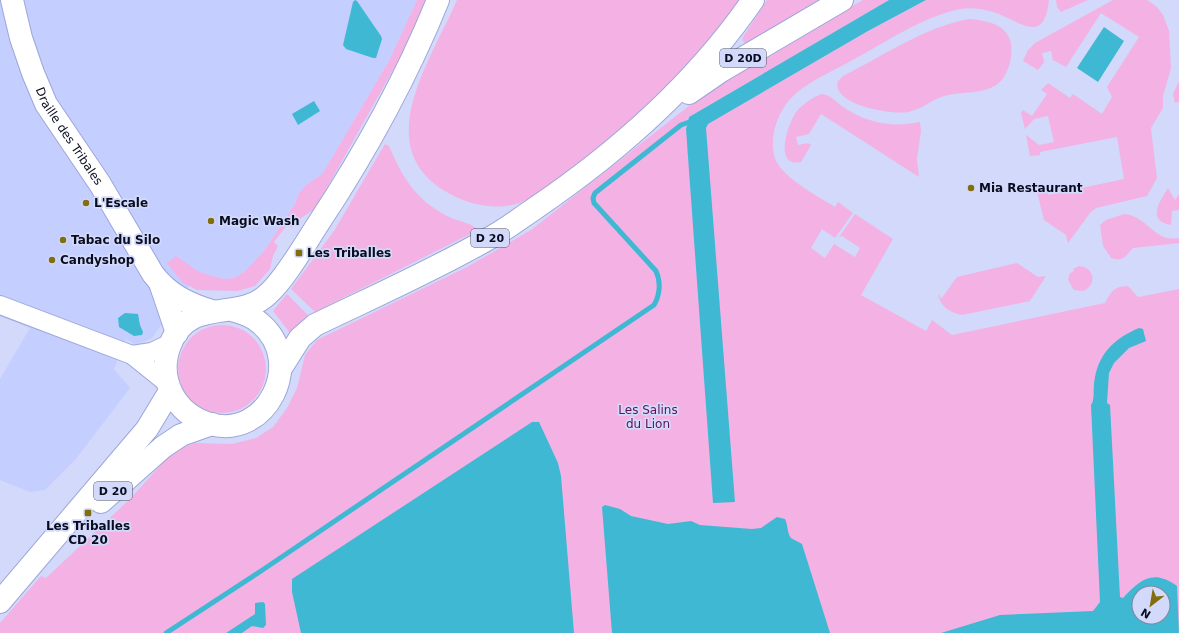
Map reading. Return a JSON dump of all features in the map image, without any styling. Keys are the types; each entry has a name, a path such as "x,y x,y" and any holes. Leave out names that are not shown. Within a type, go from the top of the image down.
{"main road":[{"name":"Draille des Tribales","path":"12,0 21,38 46,104 100,184 160,283 174,338"},
{"path":"221,310 247,315 261,324 274,341 279,352 281,368 272,400 260,413 245,422 229,425 212,424 194,418 180,406 169,388 165,367 174,338 186,323 198,315 221,310 254,305 265,297 309,238 347,180 391,102 438,0"},
{"name":"D 20","path":"281,368 300,338 315,325 434,268 490,238 568,185 647,122 714,53 754,0"},
{"name":"D 20D","path":"647,122 721,71 842,0"},
{"name":"Draille des Tribales","path":"160,283 185,301 221,310"},
{"name":"D 20","path":"0,602 147,429 169,388"},
{"name":"D 20","path":"24,574 163,447 181,435 212,424"}],"street":[{"path":"0,305 132,355 169,388"},
{"path":"132,355 152,352 174,338"}],"shaded area":[{"path":"0,0 417,0 390,59 323,173 304,187 299,193 295,204 264,251 244,272 234,278 224,279 199,272 152,338 136,345 126,339 114,369 130,388 75,460 45,490 30,492 0,480 0,379 30,328 0,316"},
{"path":"355,0 381,36 382,39 376,58 346,49 343,45 353,2"},
{"path":"889,0 926,0 868,31 708,124 706,128 735,502 713,503 686,129 689,117"},
{"path":"1104,27 1124,41 1098,82 1077,68"},
{"path":"314,101 320,111 298,125 292,114"},
{"path":"125,313 138,314 143,332 142,335 134,336 119,327 118,318"},
{"path":"1139,328 1143,329 1146,341 1129,348 1114,363 1109,373 1107,403 1110,405 1120,597 1123,598 1131,591 1131,625 1171,625 1171,585 1137,585 1148,578 1154,577 1169,581 1177,586 1179,633 941,633 1000,615 1093,611 1100,602 1091,405 1099,365 1108,349 1121,337"},
{"path":"532,422 539,422 558,463 561,476 574,633 301,633 292,592 292,579"},
{"path":"605,505 620,509 631,516 668,524 691,521 700,525 752,529 761,528 777,517 785,519 791,538 802,544 830,633 612,633 602,507"},
{"path":"263,602 265,604 266,625 263,628 252,626 242,633 226,633 255,614 255,603"}],"green space":[{"path":"417,0 425,0 407,45 315,209 298,220 292,228 287,225 274,242 278,246 273,256 270,269 255,286 238,291 197,290 182,282 167,263 176,256 199,272 224,279 234,278 244,272 264,251 295,204 299,193 304,187 323,173 390,59"},
{"path":"457,0 739,0 714,35 691,62 630,121 539,192 516,204 498,207 480,205 456,197 429,178 414,157 409,132 412,106 421,78"},
{"path":"767,0 824,0 753,41 745,43 742,40 743,37"},
{"name":"Les Salins du Lion","path":"863,0 889,0 689,117 686,123 686,129 690,141 707,162 705,133 707,124 868,31 926,0 1049,0 1046,14 1042,23 1036,27 1029,27 993,12 973,8 964,8 946,13 918,24 803,87 785,105 778,118 773,140 774,155 777,163 783,170 800,185 835,207 838,202 853,213 835,238 822,229 811,248 825,258 834,244 855,257 860,248 842,236 839,237 855,214 893,239 861,295 926,331 932,320 952,335 1105,303 1109,295 1114,290 1124,286 1128,286 1138,297 1179,289 1179,633 0,633 0,623 41,576 46,578 131,498 168,457 181,448 195,443 232,444 256,438 273,427 287,408 297,388 305,355 317,340 467,267 531,230 718,83"},
{"path":"1056,0 1088,0 1061,12 1057,7"},
{"path":"1113,0 1147,0 1157,7 1163,15 1169,31 1171,68 1163,96 1163,108 1151,128 1157,178 1147,196 1096,208 1090,213 1068,243 1066,235 1044,220 1037,192 1047,189 1049,195 1124,179 1117,137 1040,152 1040,155 1030,156 1026,135 1039,145 1054,142 1048,116 1034,119 1025,129 1021,113 1023,110 1032,116 1047,94 1041,90 1048,83 1070,98 1073,94 1102,114 1112,97 1107,87 1139,37 1101,13 1066,67 1053,60 1051,51 1042,53 1044,62 1038,70 1023,61 1028,50 1035,43"},
{"path":"970,19 996,25 1006,32 1009,37 1011,44 1011,59 1009,66 1001,81 995,86 979,91 944,96 913,111 900,113 864,107 844,96 838,89 838,81 843,76 889,51 937,28"},
{"path":"1179,81 1179,102 1175,103 1173,94"},
{"path":"822,94 831,97 843,107 861,117 880,123 910,124 920,122 921,131 917,159 919,177 821,114 809,134 796,137 798,145 808,143 811,145 801,162 792,162 787,158 785,143 793,117 806,103"},
{"path":"385,144 389,146 405,178 419,196 449,217 477,229 476,231 315,312 291,289 334,231"},
{"path":"1168,188 1175,200 1179,194 1179,210 1172,211 1171,225 1163,223 1157,215 1159,204"},
{"path":"1124,214 1139,219 1163,237 1179,238 1179,243 1133,248 1124,258 1111,258 1103,246 1100,225 1106,220"},
{"path":"1017,263 1038,277 1046,276 1030,301 962,315 947,309 938,295 939,294 941,299 957,277"},
{"path":"1079,266 1088,270 1092,277 1091,285 1088,289 1083,291 1074,290 1068,280 1070,273 1074,271 1073,269"},
{"path":"287,294 308,315 290,333 273,311"},
{"path":"222,325 239,329 253,338 262,352 266,369 262,386 253,400 239,409 222,413 205,409 191,400 182,386 178,369 182,352 191,338 205,329"}],"waterway":[{"path":"166,633 261,571 654,305 658,297 659,288 659,280 656,271 594,203 593,198 595,193 681,125 692,121"}],"place":[{"name":"Mia Restaurant","path":"971,188"},
{"name":"L'Escale","path":"86,203"},
{"name":"Magic Wash","path":"211,221"},
{"name":"Tabac du Silo","path":"63,240"},
{"name":"Les Triballes","path":"299,253"},
{"name":"Candyshop","path":"52,260"},
{"name":"Les Triballes CD 20","path":"88,513"}]}
